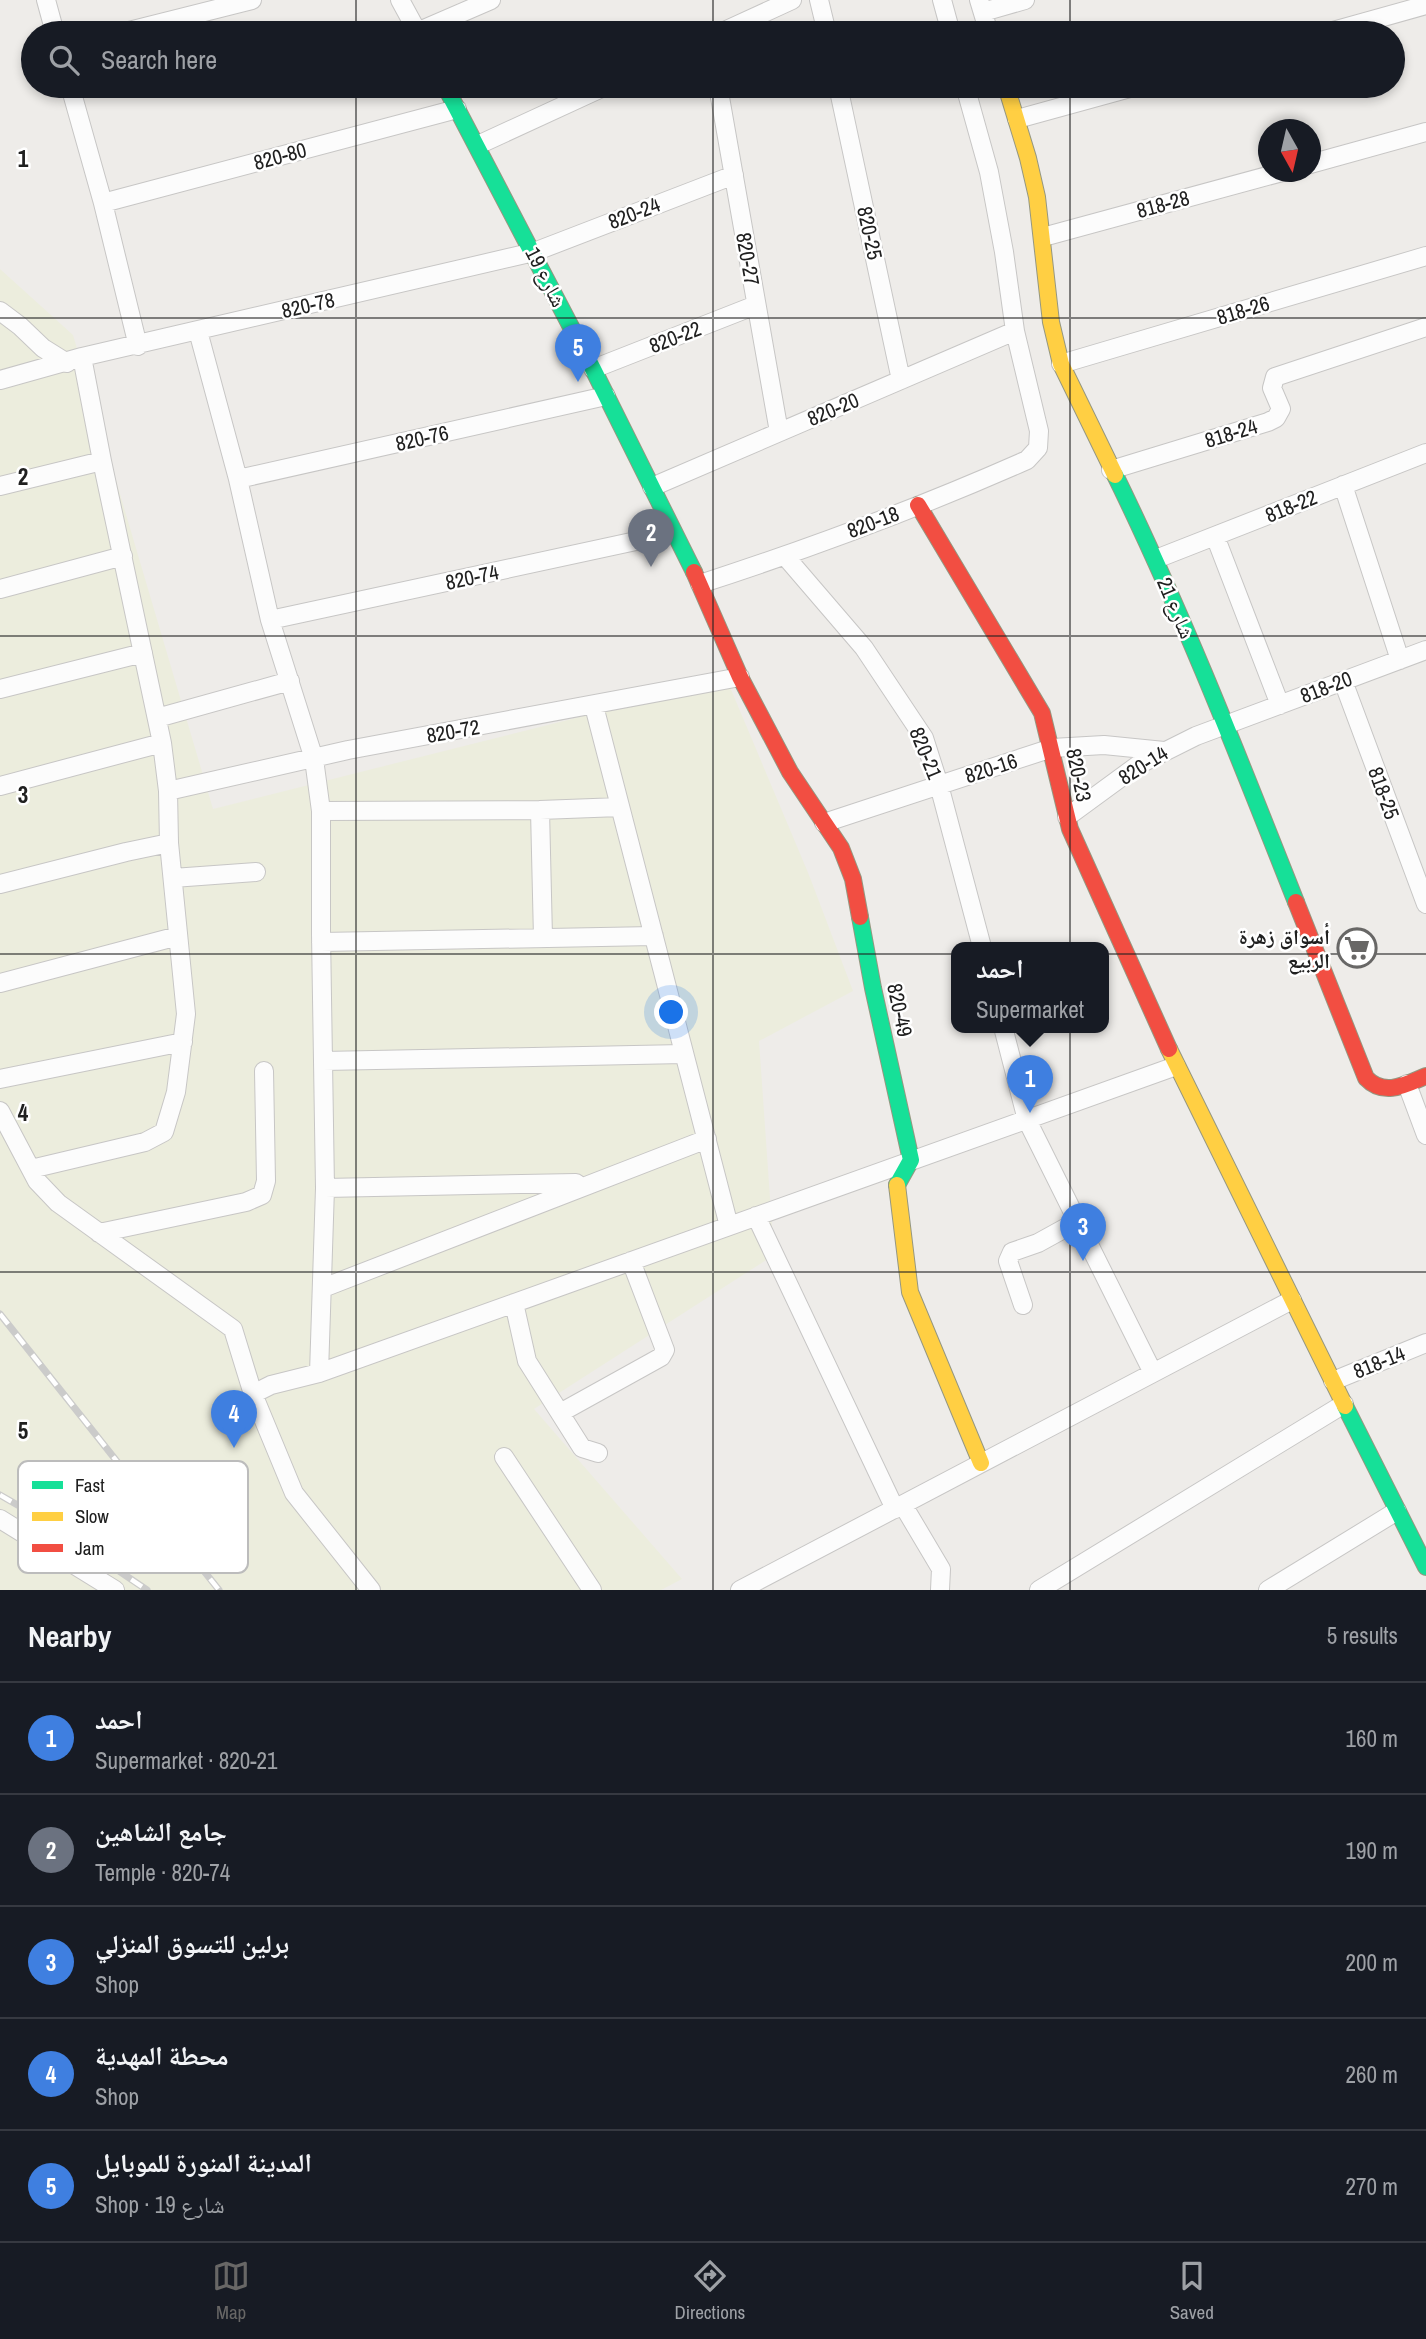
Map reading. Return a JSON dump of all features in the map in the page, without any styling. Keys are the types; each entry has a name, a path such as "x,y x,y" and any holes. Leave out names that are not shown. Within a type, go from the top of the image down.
{"street":[{"path":"46,0 52,21"},
{"path":"169,21 252,0"},
{"path":"400,0 412,21"},
{"path":"443,21 491,0"},
{"path":"746,21 792,0"},
{"path":"820,0 824,21"},
{"path":"942,0 948,21"},
{"path":"981,6 1025,0"},
{"path":"1369,21 1426,5"},
{"path":"73,98 103,202 138,346"},
{"name":"شارع 19","path":"451,98 534,252 700,584"},
{"path":"478,145 580,98"},
{"name":"820-27","path":"721,98 779,432"},
{"name":"820-25","path":"841,98 901,380"},
{"path":"968,98 997,212 1015,331"},
{"name":"شارع 21","path":"1010,98 1028,158 1044,237 1045,280 1061,364 1156,559 1226,725 1366,1078 1373,1087 1384,1090 1426,1076"},
{"path":"1017,119 1093,98"},
{"name":"820-80","path":"103,202 457,109"},
{"path":"1321,161 1426,132"},
{"name":"820-24","path":"534,252 734,175"},
{"name":"818-28","path":"1044,237 1258,179"},
{"name":"820-78","path":"0,380 74,360 534,252"},
{"name":"818-26","path":"1061,364 1426,256"},
{"name":"820-22","path":"593,369 756,305"},
{"path":"0,311 43,348 74,360 102,461 162,743 186,1014 176,1092 164,1132 145,1142 31,1169"},
{"name":"818-24","path":"1111,470 1268,422 1276,418 1281,409 1272,388 1275,377 1426,327"},
{"path":"198,331 238,479 270,621 314,759 321,811 325,1188 319,1373"},
{"name":"820-20","path":"652,487 1015,331"},
{"name":"820-18","path":"700,584 785,556 1027,460 1038,448 1040,440 1015,331"},
{"name":"820-76","path":"238,479 606,396"},
{"name":"818-22","path":"1156,559 1426,453"},
{"path":"0,486 102,461"},
{"path":"1343,485 1400,660"},
{"name":"820-23","path":"918,505 1038,704 1046,723 1074,841 1176,1066 1426,1567"},
{"name":"820-74","path":"270,621 673,533"},
{"path":"1215,536 1280,705"},
{"path":"0,589 123,556"},
{"name":"820-21","path":"785,556 864,648 924,738 981,942"},
{"name":"820-49","path":"700,584 740,677 790,772 841,848 853,879 873,988 911,1160"},
{"name":"818-20","path":"1226,725 1426,650"},
{"path":"0,689 143,653"},
{"name":"820-72","path":"168,791 348,750 740,677"},
{"path":"157,718 290,681"},
{"name":"818-25","path":"1343,681 1426,904"},
{"path":"594,706 729,1226"},
{"name":"820-14","path":"1067,817 1138,765 1226,725"},
{"path":"0,786 162,743"},
{"name":"820-16","path":"824,823 1052,748 1104,745 1164,751"},
{"path":"321,811 620,807"},
{"path":"540,810 543,938"},
{"path":"0,884 169,843"},
{"path":"173,878 256,872"},
{"path":"0,982 178,936"},
{"path":"321,942 654,936"},
{"path":"1005,1033 1027,1120 1153,1373"},
{"path":"0,1079 183,1042"},
{"path":"323,1061 684,1054"},
{"path":"253,1394 271,1385 319,1373 1176,1066"},
{"path":"99,1233 246,1202 262,1195 266,1181 264,1071"},
{"path":"1407,1084 1426,1135"},
{"path":"0,1111 37,1181 58,1203 233,1329 253,1394 294,1493 371,1590"},
{"path":"323,1288 707,1139"},
{"path":"911,1160 897,1185 909,1292 981,1463"},
{"path":"325,1188 590,1183"},
{"path":"756,1216 899,1507 941,1569 940,1590"},
{"path":"1023,1305 1008,1261 1012,1252 1038,1243 1078,1222"},
{"path":"560,1413 661,1357 665,1350 631,1261"},
{"path":"740,1590 1292,1300"},
{"path":"514,1303 527,1361 582,1448 598,1453"},
{"name":"818-14","path":"1333,1381 1426,1343"},
{"path":"1039,1590 1345,1404"},
{"path":"504,1457 592,1590"},
{"path":"1268,1590 1397,1511"},
{"path":"87,1573 115,1590"}],"green space":[{"path":"0,269 73,335 213,809 727,680 809,875 853,991 759,1041 774,1255 534,1409 682,1579 661,1590 0,1590"}],"railway":[{"path":"0,1314 117,1461"},
{"path":"0,1495 18,1505"},
{"path":"122,1573 147,1590"},
{"path":"206,1573 219,1590"}],"traffic: fast":[{"path":"451,98 593,369 694,572"},
{"path":"1115,475 1187,633 1296,902"},
{"path":"860,917 911,1160 897,1185"},
{"path":"1345,1406 1426,1567"}],"traffic: slow":[{"path":"1010,98 1037,197 1051,322 1061,364 1115,475"},
{"path":"1169,1049 1345,1406"},
{"path":"897,1185 910,1292 981,1463"}],"traffic: jam":[{"path":"918,505 1042,713 1070,829 1169,1049"},
{"path":"694,572 740,677 790,772 841,848 853,879 860,917"},
{"path":"1296,902 1366,1078 1380,1087 1395,1088 1426,1076"}],"place":[{"name":"المدينة المنورة للموبايل","path":"578,382"},
{"name":"جامع الشاهين","path":"651,567"},
{"name":"أسواق زهرة الربيع","path":"1357,948"},
{"name":"احمد","path":"1030,1113"},
{"name":"برلين للتسوق المنزلي","path":"1083,1261"},
{"name":"محطة المهدية","path":"234,1448"}]}
